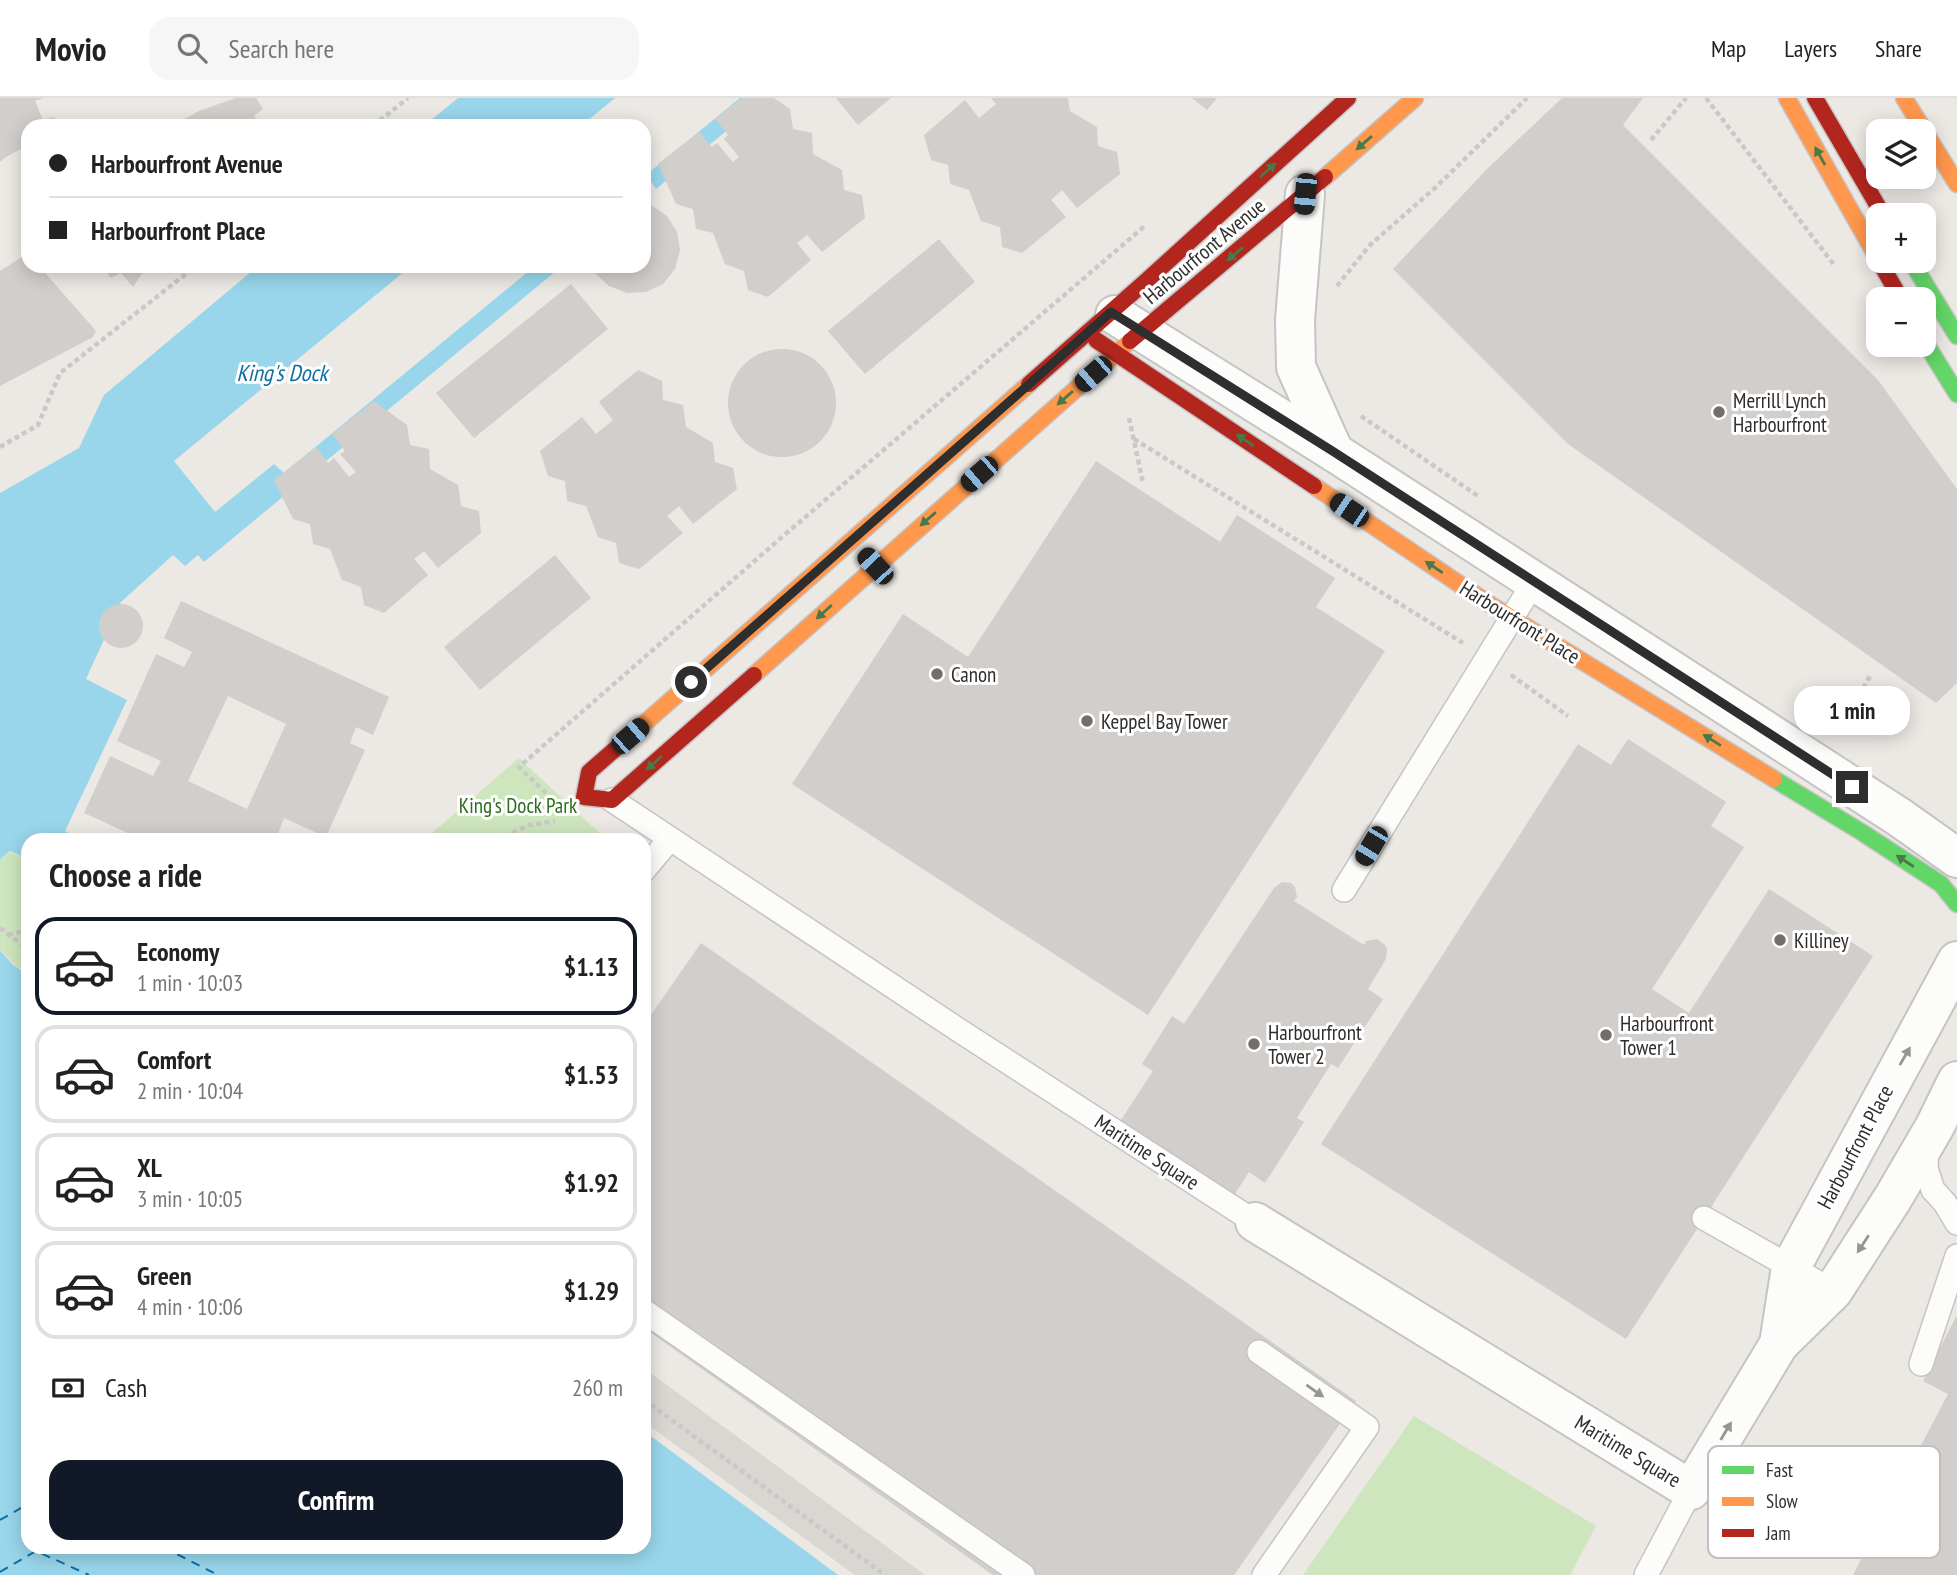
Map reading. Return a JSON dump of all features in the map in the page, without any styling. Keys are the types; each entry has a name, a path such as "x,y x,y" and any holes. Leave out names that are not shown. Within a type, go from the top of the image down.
{"main road":[{"name":"Harbourfront Avenue","path":"1348,98 1114,332 863,554 612,800 584,797 589,772 863,554 1114,332 1305,194 1415,98"},
{"path":"1787,98 1866,239"},
{"path":"1815,98 1876,203"},
{"path":"1904,98 1957,184"},
{"path":"1918,273 1957,336"},
{"name":"Harbourfront Place","path":"1114,332 1486,602 1941,884 1957,904"},
{"path":"1934,357 1957,394"}],"street":[{"path":"1305,194 1295,331 1296,367 1334,452"},
{"name":"Harbourfront Place","path":"1114,332 1334,452 1899,817 1957,858"},
{"name":"Harbourfront Place","path":"1779,1343 1791,1267 1957,961"},
{"name":"Harbourfront Place","path":"1717,1446 1779,1343 1833,1291 1940,1127 1957,1082"},
{"name":"Maritime Square","path":"1255,1222 1691,1490"},
{"name":"Harbourfront Place","path":"1691,1490 1708,1462"}],"lane":[{"path":"1344,890 1534,582"},
{"name":"Maritime Square","path":"612,800 669,840 1255,1222"},
{"path":"651,862 669,840"},
{"path":"1940,1127 1927,1168 1933,1190 1957,1223"},
{"path":"1704,1218 1833,1291"},
{"path":"1921,1364 1957,1256"},
{"path":"651,1316 1023,1575"},
{"path":"1259,1352 1367,1427 1264,1575"},
{"name":"Harbourfront Place","path":"1646,1575 1691,1490"}],"path":[{"path":"382,119 408,98"},
{"path":"1332,293 1370,246 1435,188 1527,98"},
{"path":"1651,140 1686,98"},
{"path":"1706,98 1836,267"},
{"path":"555,802 519,767 1148,223"},
{"path":"0,447 38,425 60,373 187,273"},
{"path":"1356,412 1488,503"},
{"path":"1129,418 1143,483"},
{"path":"1134,439 1487,658 1568,716"},
{"path":"1836,739 1871,674"},
{"path":"512,833 529,825 562,820"},
{"path":"0,928 21,944"},
{"path":"8,935 21,932"},
{"path":"651,1405 885,1575"}],"green space":[{"name":"King's Dock Park","path":"519,758 599,833 432,833"},
{"path":"10,852 21,857 21,969 0,949 1,858"},
{"path":"1414,1416 1596,1526 1570,1575 1303,1575"}],"shaded area":[{"path":"651,1373 925,1575 855,1575 651,1427"}],"water":[{"path":"458,98 766,98 651,193 651,119 432,119"},
{"name":"King's Dock","path":"250,273 554,273 204,562 198,555 185,566 173,555 121,602 86,679 127,700 65,831 69,833 21,833 21,856 10,851 0,862 0,493 79,448 104,395"},
{"path":"0,950 21,970 21,1554 651,1554 651,1436 838,1575 0,1575"}],"pier":[{"path":"615,98 740,98 651,171 651,119 590,119"},
{"path":"402,273 527,273 284,473 274,464 215,512 174,461"}],"building":[{"path":"0,98 43,98 35,101 43,119 21,119 21,149 0,162"},
{"path":"236,98 256,98 263,109 254,116 256,119 185,119"},
{"path":"742,98 774,98 790,109 793,129 812,133 813,154 842,170 844,190 862,195 865,218 822,252 807,235 797,243 811,260 768,297 748,290 744,271 725,264 713,233 696,229 693,209 676,204 658,164 699,132 712,147 717,143 733,162 739,157 724,139 728,135 715,119"},
{"path":"836,98 891,98 858,125"},
{"path":"991,98 1068,98 1070,111 1097,127 1098,146 1117,152 1120,174 1077,208 1062,190 1051,200 1066,217 1022,253 1002,247 1000,227 981,221 969,190 950,184 948,165 931,160 924,135 965,100 979,118 996,104"},
{"path":"1192,98 1217,98 1207,110"},
{"name":"Merrill Lynch Harbourfront","path":"1562,98 1643,98 1623,125 1878,380 1957,489 1957,683 1936,703 1568,444 1393,269 1487,169"},
{"path":"651,205 667,216 677,232 680,250 675,269 663,284 646,292 627,293 609,286 595,273 651,273"},
{"path":"939,239 975,282 865,374 828,331"},
{"path":"21,258 21,273 45,273 96,331 93,337 0,386 0,271"},
{"path":"107,273 121,273 111,278"},
{"path":"121,273 142,273 133,287"},
{"path":"571,284 608,329 474,438 436,393"},
{"path":"782,349 803,353 820,365 832,382 836,403 832,424 820,441 803,453 782,457 761,453 744,441 732,424 728,403 732,382 744,365 761,353"},
{"path":"638,370 662,381 663,400 683,405 686,427 713,443 715,462 733,468 737,489 693,524 679,506 667,516 683,533 639,569 619,563 616,543 598,537 586,506 567,501 565,481 548,476 540,451 582,417 596,434 613,420 599,402"},
{"path":"374,401 407,425 410,445 429,449 430,469 458,485 461,506 479,511 481,533 438,568 424,551 414,559 428,575 384,613 364,605 361,587 342,580 330,549 313,544 310,524 293,519 274,480 316,447 328,463 334,458 349,477 356,472 340,454 345,451 332,434"},
{"name":"Keppel Bay Tower","path":"1096,461 1220,542 1237,515 1335,578 1316,607 1385,651 1148,1015 792,784 903,614 968,657"},
{"path":"555,555 591,598 480,690 444,647"},
{"path":"181,601 389,697 373,735 356,727 350,743 365,750 328,833 317,833 284,818 278,833 128,833 84,813 110,756 153,776 161,761 117,741 156,654 184,667 192,652 164,638","holes":["228,696 286,724 247,809 188,781"]},
{"path":"121,604 130,605 137,610 142,617 142,635 137,642 130,647 121,648 112,647 105,642 100,635 99,626 100,617 105,610 112,605"},
{"name":"Harbourfront Tower 1","path":"1628,739 1726,802 1711,826 1744,847 1652,989 1689,1013 1769,889 1873,956 1626,1339 1321,1144 1578,744 1611,765"},
{"name":"Harbourfront Tower 2","path":"1282,882 1291,883 1295,887 1297,897 1294,901 1364,945 1366,941 1377,939 1385,945 1386,959 1368,989 1383,999 1338,1068 1331,1064 1297,1118 1304,1122 1265,1183 1249,1172 1231,1200 1117,1126 1153,1071 1142,1064 1172,1016 1184,1024 1274,888"},
{"path":"701,943 1356,1401 1234,1575 993,1575 651,1333 651,1015"},
{"path":"1957,1315 1957,1575 1853,1575 1862,1558 1940,1558 1940,1446 1921,1446 1948,1394 1923,1381"}],"ferry route":[{"path":"0,1520 21,1508"},
{"path":"0,1572 31,1554"},
{"path":"43,1554 89,1575"},
{"path":"177,1554 218,1575"}],"traffic: fast":[{"path":"1918,273 1957,336"},
{"path":"1934,357 1957,394"},
{"path":"1774,779 1941,884 1957,904"}],"traffic: slow":[{"path":"1325,177 1415,98"},
{"path":"1787,98 1866,238"},
{"path":"1904,98 1957,184"},
{"path":"754,675 1130,341"},
{"path":"629,737 1029,384"},
{"path":"1314,486 1486,602 1774,779"}],"traffic: jam":[{"path":"1029,384 1348,98"},
{"path":"1815,98 1876,203"},
{"path":"1130,341 1325,177"},
{"path":"1886,273 1894,287"},
{"path":"1096,340 1314,486"},
{"path":"629,737 589,772 584,797 612,800 754,675"}],"place":[{"name":"Merrill Lynch Harbourfront","path":"1719,412"},
{"name":"Canon","path":"937,674"},
{"name":"Keppel Bay Tower","path":"1087,721"},
{"name":"Killiney","path":"1780,940"},
{"name":"Harbourfront Tower 1","path":"1606,1035"},
{"name":"Harbourfront Tower 2","path":"1254,1044"}],"route":[{"path":"691,682 1111,312 1334,452 1852,787"}]}
